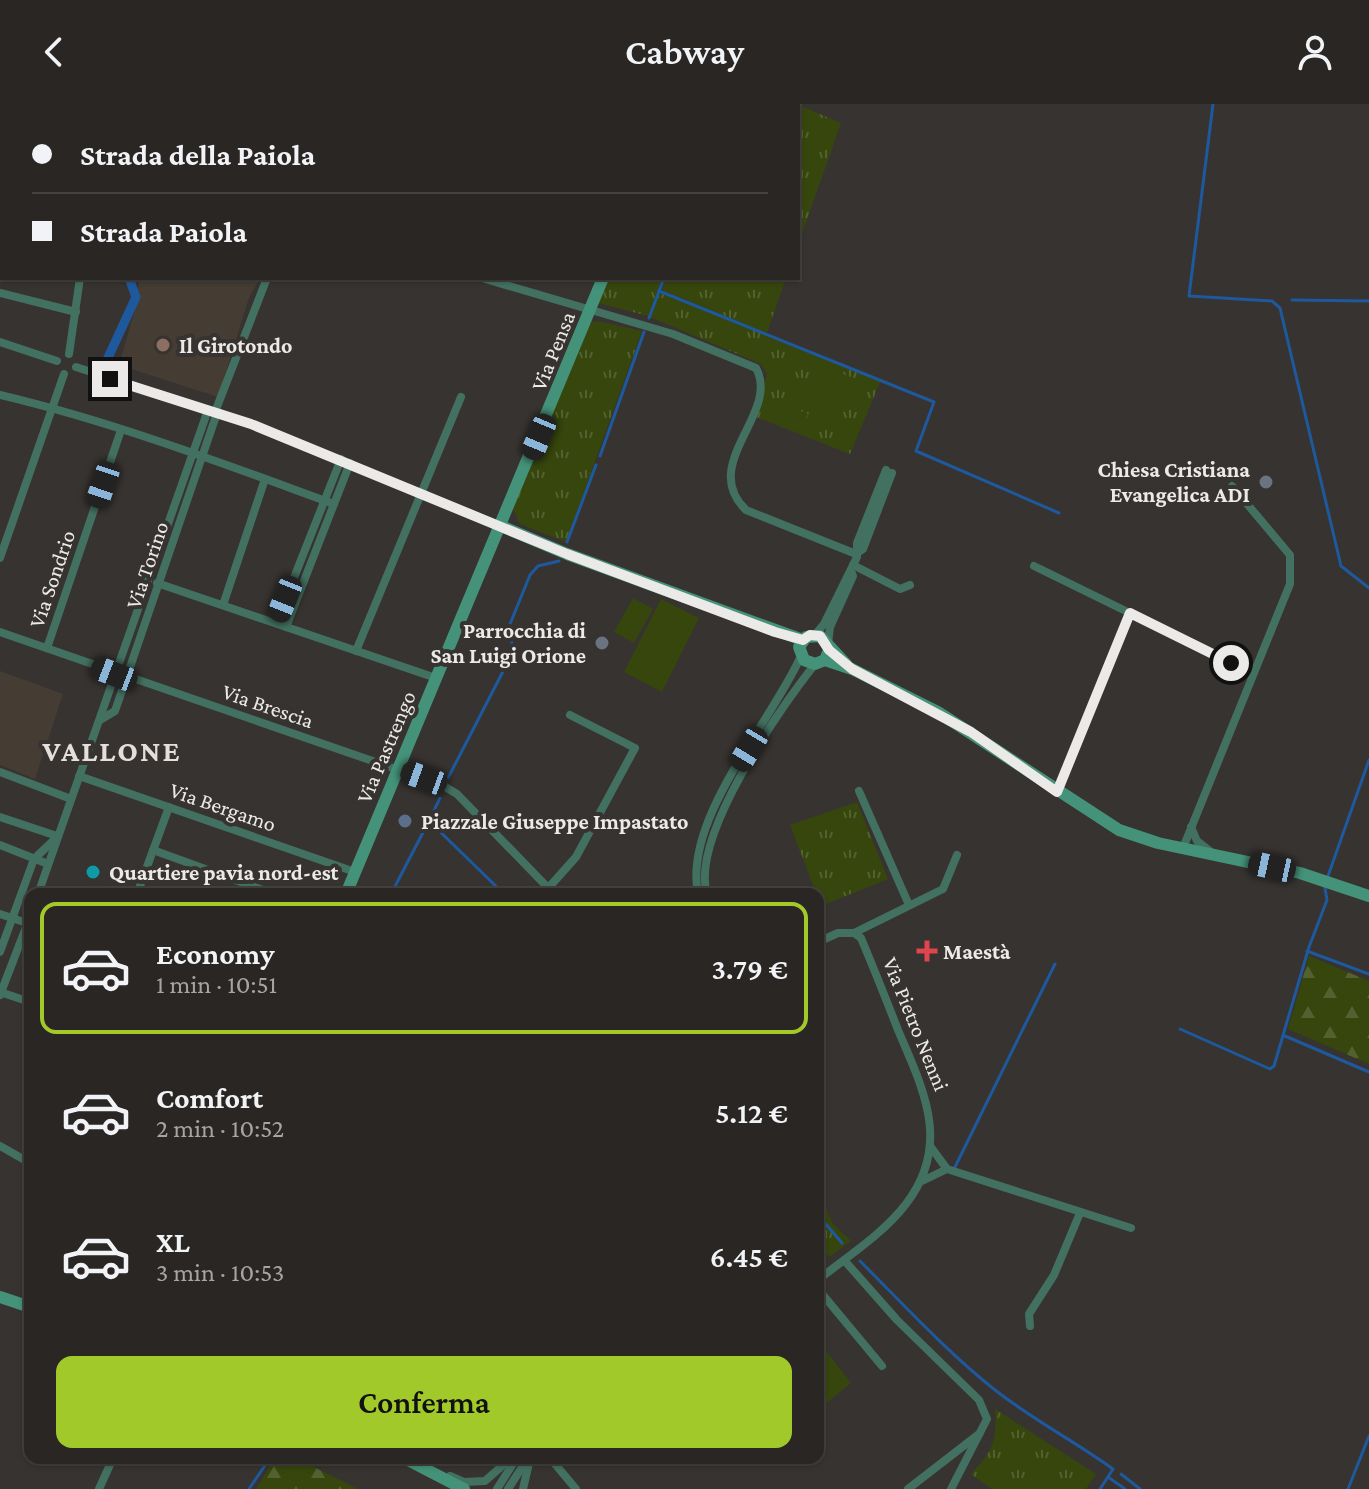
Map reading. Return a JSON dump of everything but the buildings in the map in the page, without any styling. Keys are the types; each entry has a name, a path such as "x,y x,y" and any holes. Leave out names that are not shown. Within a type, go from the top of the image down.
{"street":[{"path":"69,354 80,280"},
{"path":"213,412 266,280"},
{"path":"489,280 673,334 756,368 762,378 760,394 728,476 736,501 746,510 856,554"},
{"name":"Via Pensa","path":"501,526 602,280"},
{"path":"0,293 76,312"},
{"path":"0,342 57,361"},
{"path":"69,354 75,358 76,367 71,373 64,374 58,369 57,361 61,355 69,354"},
{"path":"76,367 213,412 346,461 501,526 775,632 824,654 971,732 1057,792 1119,830 1183,848 1300,873 1369,896"},
{"path":"0,558 64,374"},
{"path":"0,395 53,407 203,455 329,502"},
{"path":"356,651 461,397"},
{"name":"Via Torino","path":"40,888 192,453 213,412"},
{"name":"Via Torino","path":"99,721 115,711 203,455 213,412"},
{"name":"Via Sondrio","path":"47,648 121,430"},
{"path":"276,623 346,461"},
{"path":"697,888 695,859 708,817 805,646 824,624 856,554 863,549 889,471"},
{"path":"223,605 265,479"},
{"path":"1183,848 1290,584 1293,568 1290,555 1232,486"},
{"path":"286,627 329,502"},
{"name":"Via Pastrengo","path":"348,888 501,526"},
{"path":"1034,566 1252,673"},
{"path":"852,568 900,589 910,585"},
{"path":"707,888 706,851 716,822 769,731 824,654 830,627 853,576 852,568"},
{"path":"148,579 436,678"},
{"path":"1057,792 1130,613"},
{"name":"Via Brescia","path":"0,632 114,674 398,769 457,794 544,888"},
{"path":"805,646 824,654"},
{"path":"551,888 576,857 635,748 570,715"},
{"path":"0,772 71,799"},
{"name":"Via Bergamo","path":"79,776 355,872"},
{"path":"859,791 909,905"},
{"path":"139,888 169,807"},
{"path":"0,817 57,836"},
{"path":"1191,827 1197,841 1215,855"},
{"name":"Via Torino","path":"0,952 34,859 57,836"},
{"path":"0,845 48,864"},
{"path":"153,850 258,888"},
{"path":"824,939 838,933 854,933 943,889 957,855"},
{"path":"0,914 24,921"},
{"name":"Via Pietro Nenni","path":"824,1275 889,1223 920,1182 930,1145 928,1101 861,938 854,933"},
{"path":"24,934 0,993 24,1000"},
{"path":"930,1145 947,1169 1131,1228"},
{"path":"0,1146 24,1160"},
{"path":"920,1182 947,1169"},
{"path":"1030,1326 1029,1314 1054,1275 1080,1213"},
{"path":"844,1260 897,1320 979,1400 987,1419 963,1471 951,1489"},
{"path":"824,1296 882,1366"},
{"path":"0,1297 24,1305"},
{"path":"908,1489 983,1431"},
{"path":"950,1456 962,1462 963,1471"},
{"path":"99,1489 110,1464"},
{"path":"417,1464 464,1489"},
{"path":"420,1464 464,1482 485,1481 506,1464"},
{"path":"497,1489 511,1464"},
{"path":"508,1489 526,1464"},
{"path":"523,1489 529,1464"},
{"path":"555,1464 576,1489"}],"shaded area":[{"path":"139,280 259,280 249,298 218,397 119,365 137,302"},
{"path":"0,671 63,694 35,779 0,765"}],"green space":[{"path":"800,106 841,123 800,239"},
{"path":"607,280 661,280 657,292 881,380 850,454 756,417 767,374 761,364 648,316 598,303"},
{"path":"665,280 785,280 767,333 662,290"},
{"path":"597,321 642,331 566,542 520,524 513,509 589,323"},
{"path":"816,363 868,384 857,412 805,392"},
{"path":"779,402 808,414 800,432 772,420"},
{"path":"633,598 653,609 634,643 614,632"},
{"path":"661,599 699,618 662,692 624,672"},
{"path":"857,802 888,879 824,905 824,888 814,888 790,825"},
{"path":"1309,956 1369,981 1369,1064 1288,1029"},
{"path":"824,1203 833,1224 851,1241 829,1257 824,1251"},
{"path":"824,1349 851,1383 824,1405"},
{"path":"995,1409 1096,1474 1086,1489 992,1489 971,1474 992,1445"},
{"path":"271,1464 308,1464 358,1489 256,1489"}],"waterway":[{"path":"1213,104 1189,296 1272,301 1280,308 1341,566 1369,588"},
{"path":"106,362 136,297 130,280"},
{"path":"649,318 663,280"},
{"path":"659,291 934,402 916,451 1059,513"},
{"path":"1292,300 1369,301"},
{"path":"600,456 644,332"},
{"path":"567,542 596,465"},
{"path":"514,648 509,636 510,624 530,575 538,566 559,561"},
{"path":"448,778 512,654"},
{"path":"1328,876 1369,760"},
{"path":"440,798 429,821 498,888"},
{"path":"394,888 429,821"},
{"path":"1180,1029 1270,1069 1274,1066 1309,947 1327,900 1325,888"},
{"path":"1307,951 1369,974"},
{"path":"955,1167 1055,964"},
{"path":"1285,1036 1369,1072"},
{"path":"824,1222 842,1243"},
{"path":"860,1261 942,1344 995,1390 1113,1469 1100,1489"},
{"path":"1348,1489 1369,1436"},
{"path":"249,1489 266,1464"},
{"path":"1121,1474 1140,1489"},
{"path":"1108,1477 1125,1489"}],"place":[{"name":"Il Girotondo","path":"163,345"},
{"name":"Chiesa Cristiana Evangelica ADI","path":"1266,482"},
{"name":"Parrocchia di San Luigi Orione","path":"602,643"},
{"name":"Piazzale Giuseppe Impastato","path":"405,821"},
{"name":"Quartiere pavia nord-est","path":"93,872"},
{"name":"Maestà","path":"927,951"}],"district":[{"name":"VALLONE","path":"112,750"}],"route":[{"path":"110,379 251,424 567,554 775,632 803,640 810,635 820,636 828,644 829,650 852,669 938,712 1057,792 1130,613 1231,663"}]}
